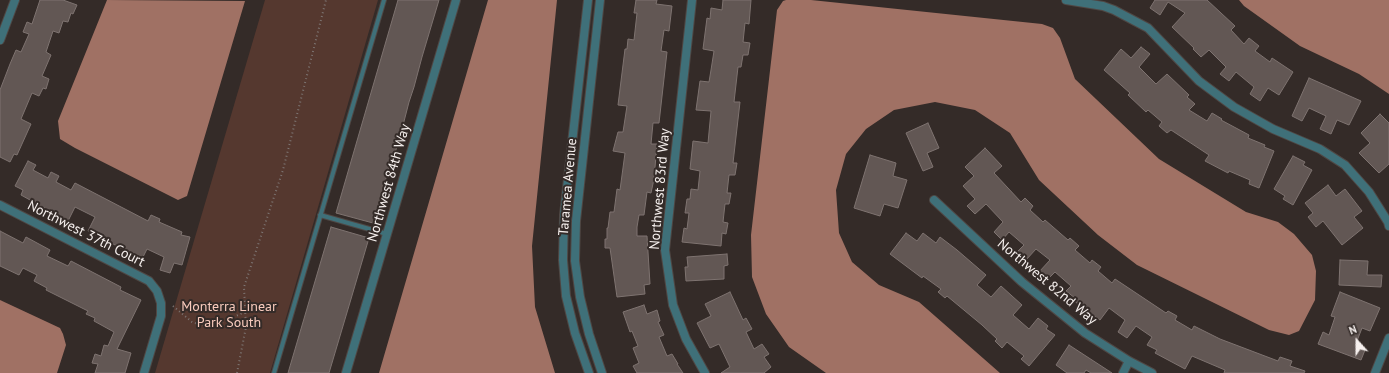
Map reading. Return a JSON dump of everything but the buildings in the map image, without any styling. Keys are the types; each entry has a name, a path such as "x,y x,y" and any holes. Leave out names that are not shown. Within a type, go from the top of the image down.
{"street":[{"path":"0,40 15,0"},
{"name":"Northwest 84th Way","path":"346,373 456,0"},
{"name":"Taramea Avenue","path":"588,0 564,215 563,260 566,296 575,333 588,373"},
{"name":"Taramea Avenue","path":"600,0 576,221 575,261 580,297 588,334 602,373"},
{"name":"Northwest 83rd Way","path":"692,0 666,250 673,305 686,339 705,373"},
{"path":"1066,0 1103,6 1114,10 1148,28 1199,81 1234,107 1273,129 1320,149 1345,165 1369,192 1389,226"},
{"name":"Northwest 82nd Way","path":"934,200 1022,282 1085,332 1129,362 1152,373"},
{"name":"Northwest 37th Court","path":"0,205 149,281 157,291 161,303 161,316 144,373"},
{"path":"1375,373 1389,338"},
{"path":"1123,373 1129,362"}],"lane":[{"path":"274,373 384,0"},
{"path":"320,215 387,234"}],"path":[{"path":"237,373 246,327 244,312 244,287 283,170 326,0"},
{"path":"173,306 192,322 201,325 217,324 244,312"}],"green space":[{"name":"Monterra Linear Park South","path":"265,0 378,0 270,373 155,373"}],"shaded area":[{"path":"107,0 245,1 187,196 178,200 60,139 58,121"},
{"path":"488,0 557,0 532,246 535,307 555,373 379,373"},
{"path":"811,0 1042,24 1053,28 1060,38 1075,79 1159,159 1246,212 1278,222 1294,234 1312,255 1316,271 1315,300 1299,331 1289,335 1269,330 1137,265 1098,235 1039,180 1010,133 975,110 935,102 894,110 866,129 846,154 836,190 839,233 852,262 879,285 919,302 1000,373 826,373 789,347 766,314 752,277 751,235 777,10 783,1"},
{"path":"1239,0 1389,0 1389,94 1359,74 1300,46 1244,6"},
{"path":"0,300 60,328 66,345 57,373 0,373"}]}
